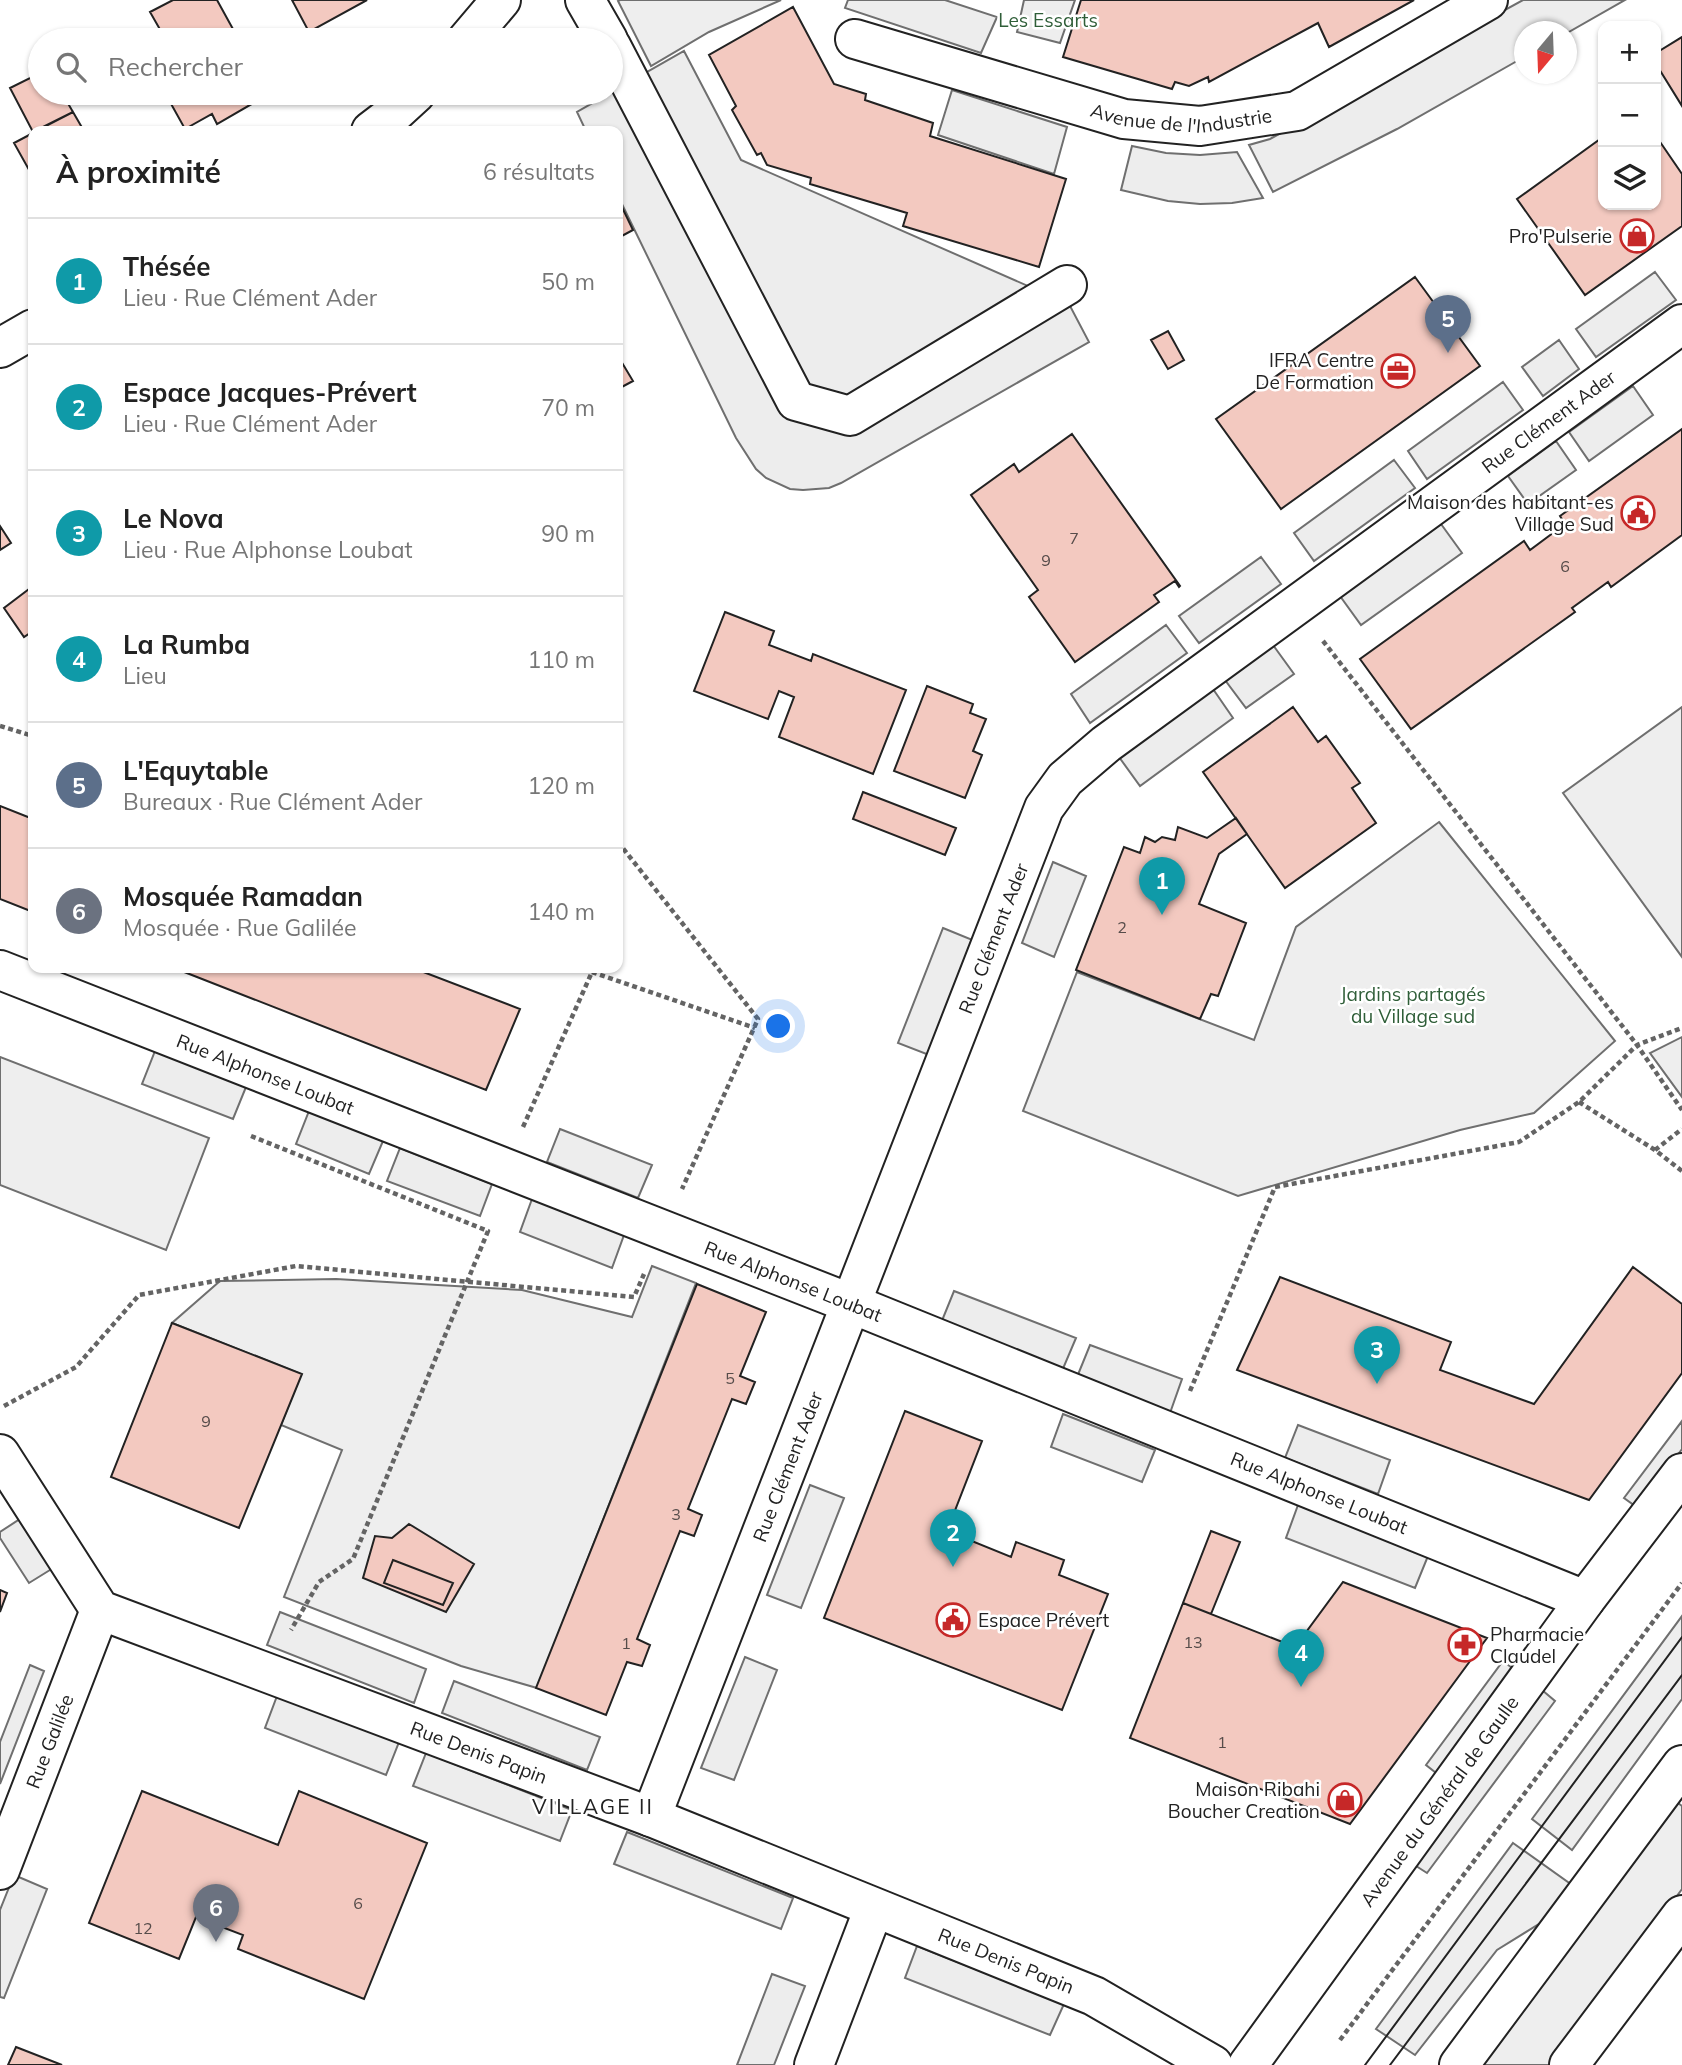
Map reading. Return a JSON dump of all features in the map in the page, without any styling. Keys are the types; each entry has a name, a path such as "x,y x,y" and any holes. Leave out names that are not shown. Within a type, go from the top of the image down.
{"street":[{"path":"477,28 501,0"},
{"path":"585,0 601,28"},
{"name":"Avenue de l'Industrie","path":"855,38 1125,119 1200,126 1297,111 1488,0"},
{"path":"623,69 796,401 850,416 1067,285"},
{"path":"377,126 402,105"},
{"name":"Rue Clément Ader","path":"651,1817 1044,808 1065,779 1106,744 1682,324"},
{"path":"0,348 28,332"},
{"name":"Rue Alphonse Loubat","path":"0,970 852,1304 1585,1600"},
{"path":"0,1454 100,1611"},
{"name":"Avenue du Général de Gaulle","path":"1248,2065 1585,1600 1682,1473"},
{"name":"Rue Denis Papin","path":"100,1611 651,1817 1094,1997 1213,2065"},
{"name":"Rue Galilée","path":"0,1870 100,1611"},
{"path":"1459,2065 1682,1765"},
{"path":"814,2065 874,1908"},
{"path":"1569,2065 1682,1915"}],"path":[{"path":"1296,607 1637,1045 1682,1110"},
{"path":"0,726 28,734"},
{"path":"504,1168 589,973"},
{"path":"599,973 755,1028"},
{"path":"1172,1433 1275,1187 1519,1142 1579,1102 1637,1045 1682,1028"},
{"path":"1579,1102 1682,1171"},
{"path":"1654,1150 1682,1129"},
{"path":"251,1136 488,1231 353,1559 319,1582 265,1673"},
{"path":"1340,2040 1682,1583"}],"green space":[{"path":"781,0 709,32 651,66 618,1"},
{"name":"Les Essarts","path":"1024,0 1075,0 1060,43 1017,32"},
{"path":"1682,707 1682,957 1563,793"},
{"name":"Jardins partagés du Village sud","path":"1439,822 1615,1041 1534,1113 1460,1130 1238,1196 1023,1111 1077,972 1254,1040 1296,927"},
{"path":"1682,1037 1682,1097 1650,1053"},
{"path":"0,1057 209,1138 166,1250 0,1185"},
{"path":"652,1266 696,1283 537,1688 461,1666 284,1597 342,1450 281,1425 301,1374 172,1323 220,1281 336,1279 522,1290 632,1317"},
{"path":"1682,1616 1682,1699 1572,1850 1532,1819"},
{"path":"1678,1803 1682,1806 1682,1889 1552,2065 1483,2065"},
{"path":"1513,1843 1572,1885 1542,1922 1497,1950 1415,2055 1376,2029"}],"shaded area":[{"path":"848,0 945,0 997,17 981,53 845,8"},
{"path":"1523,0 1625,0 1577,27 1577,21 1514,21 1514,63 1397,129 1273,192 1249,145 1270,139"},
{"path":"684,51 741,160 1069,304 1089,342 841,483 829,488 803,490 790,489 766,478 756,469 736,438 623,206 623,126 584,126 577,112 589,105 623,105 623,86"},
{"path":"952,90 1067,127 1054,174 938,135"},
{"path":"1132,146 1166,153 1200,155 1237,152 1263,198 1200,204 1168,201 1121,190"},
{"path":"1655,272 1676,300 1596,357 1576,329"},
{"path":"1559,340 1579,369 1543,396 1522,367"},
{"path":"1503,382 1523,410 1427,479 1408,451"},
{"path":"1633,386 1653,415 1589,461 1569,432"},
{"path":"1556,441 1576,470 1528,504 1508,476"},
{"path":"1394,460 1415,488 1314,561 1294,533"},
{"path":"1441,524 1462,553 1361,625 1340,596"},
{"path":"1261,557 1281,584 1199,643 1179,616"},
{"path":"1166,625 1187,653 1090,723 1071,694"},
{"path":"1273,645 1294,674 1246,708 1225,680"},
{"path":"1213,689 1233,718 1140,786 1119,757"},
{"path":"1053,862 1086,876 1054,957 1022,943"},
{"path":"943,928 975,941 929,1055 898,1043"},
{"path":"155,1051 246,1087 233,1119 142,1084"},
{"path":"309,1111 383,1141 369,1174 296,1144"},
{"path":"560,1129 652,1165 638,1198 547,1162"},
{"path":"400,1148 492,1184 480,1216 387,1181"},
{"path":"532,1199 624,1235 612,1268 520,1232"},
{"path":"954,1291 1076,1338 1062,1371 941,1323"},
{"path":"1090,1345 1182,1379 1170,1413 1077,1377"},
{"path":"1063,1414 1155,1450 1142,1482 1051,1447"},
{"path":"1682,1421 1682,1449 1638,1508 1624,1498"},
{"path":"1298,1425 1390,1460 1378,1494 1285,1458"},
{"path":"810,1485 844,1498 801,1608 767,1595"},
{"path":"1298,1505 1428,1556 1415,1588 1286,1538"},
{"path":"26,1515 58,1565 29,1583 0,1538 0,1532"},
{"path":"280,1612 426,1669 414,1703 267,1645"},
{"path":"745,1657 777,1670 734,1780 701,1768"},
{"path":"1503,1661 1516,1671 1440,1776 1426,1765"},
{"path":"30,1665 44,1671 0,1784 0,1742"},
{"path":"454,1681 600,1737 587,1770 442,1713"},
{"path":"1542,1690 1555,1701 1427,1873 1413,1864"},
{"path":"277,1696 399,1742 386,1775 265,1728"},
{"path":"426,1753 572,1810 560,1841 413,1786"},
{"path":"627,1832 793,1898 781,1929 614,1864"},
{"path":"14,1875 47,1889 4,1998 0,1997 0,1910"},
{"path":"917,1946 1064,2004 1050,2035 905,1978"},
{"path":"772,1974 805,1986 774,2065 737,2065"}],"building":[{"path":"173,0 217,0 232,28 159,28 150,12"},
{"path":"292,0 367,0 316,28 307,28"},
{"path":"1081,0 1414,0 1329,47 1318,23 1209,82 1208,77 1189,86 1175,82 1172,89 1063,57"},
{"path":"793,7 834,84 866,94 865,100 933,123 930,136 1066,179 1039,267 903,226 907,213 810,184 811,178 767,165 761,153 757,155 732,110 736,106 709,55"},
{"path":"1682,37 1682,106 1661,72 1661,50"},
{"path":"28,79 28,105 69,105 73,112 45,126 30,126 10,88"},
{"path":"172,105 250,105 217,124 212,114 190,126 183,126"},
{"path":"73,112 81,126 46,126"},
{"path":"28,136 28,168 14,143"},
{"path":"1598,141 1598,210 1661,210 1661,143 1682,174 1682,226 1585,295 1517,199"},
{"path":"623,209 633,230 623,235"},
{"path":"1415,277 1480,366 1281,509 1216,419"},
{"path":"1168,331 1184,360 1168,369 1151,340"},
{"path":"623,364 633,381 623,386"},
{"path":"1682,429 1682,535 1611,587 1608,582 1572,608 1575,612 1411,729 1360,659 1524,541 1530,550 1565,524 1560,516"},
{"path":"1072,434 1180,586 1175,581 1154,595 1159,602 1075,662 1029,597 1038,590 971,495 1014,464 1019,472"},
{"path":"0,526 11,543 0,550"},
{"path":"28,590 28,634 24,637 4,608"},
{"path":"725,612 774,631 769,645 811,661 813,654 906,690 873,774 779,737 794,697 779,691 768,719 694,691"},
{"path":"927,686 973,704 970,713 986,719 973,751 982,755 965,798 894,771"},
{"path":"1293,707 1318,742 1326,736 1360,783 1352,788 1376,823 1285,888 1203,772"},
{"path":"863,792 956,828 945,855 853,819"},
{"path":"0,806 28,817 28,910 0,899"},
{"path":"1236,818 1247,834 1219,854 1199,904 1246,923 1218,996 1211,994 1200,1019 1076,970 1124,847 1140,853 1145,837 1155,842 1162,837 1175,840 1178,827 1207,838"},
{"path":"187,973 426,973 520,1009 486,1090"},
{"path":"1633,1267 1682,1304 1682,1373 1589,1500 1237,1370 1280,1277 1451,1342 1440,1370 1534,1404"},
{"path":"697,1284 766,1312 740,1376 755,1382 746,1404 732,1399 688,1509 702,1515 694,1536 680,1531 637,1639 650,1645 642,1666 627,1662 606,1715 536,1688"},
{"path":"172,1323 302,1374 239,1528 111,1477"},
{"path":"905,1411 982,1441 947,1531 1011,1557 1016,1542 1064,1560 1059,1575 1108,1594 1062,1710 824,1618"},
{"path":"409,1524 474,1564 446,1612 363,1578 375,1536 392,1538","holes":["393,1560 453,1583 443,1605 384,1583"]},
{"path":"1211,1531 1240,1542 1211,1614 1183,1603"},
{"path":"393,1560 453,1583 443,1605 384,1583"},
{"path":"1343,1582 1487,1638 1350,1824 1130,1738 1183,1603 1295,1647"},
{"path":"0,1590 7,1593 0,1612"},
{"path":"142,1791 278,1845 299,1791 427,1843 364,1999 238,1949 243,1935 196,1917 179,1959 89,1923"},
{"path":"16,2047 62,2065 8,2065"}],"tram line":[{"path":"1365,2065 1682,1637"},
{"path":"1390,2065 1682,1675"}],"place":[{"name":"Pro'Pulserie","path":"1637,236"},
{"name":"L'Equytable","path":"1448,353"},
{"name":"IFRA Centre De Formation","path":"1398,371"},
{"name":"Maison des habitant-es Village Sud","path":"1638,513"},
{"name":"Thésée","path":"1162,915"},
{"name":"Le Nova","path":"1377,1384"},
{"name":"Espace Jacques-Prévert","path":"953,1567"},
{"name":"Espace Prévert","path":"953,1620"},
{"name":"Pharmacie Claudel","path":"1465,1645"},
{"name":"La Rumba","path":"1301,1687"},
{"name":"Maison Ribahi Boucher Creation","path":"1345,1800"},
{"name":"Mosquée Ramadan","path":"216,1942"}],"district":[{"name":"VILLAGE II","path":"593,1807"}]}
